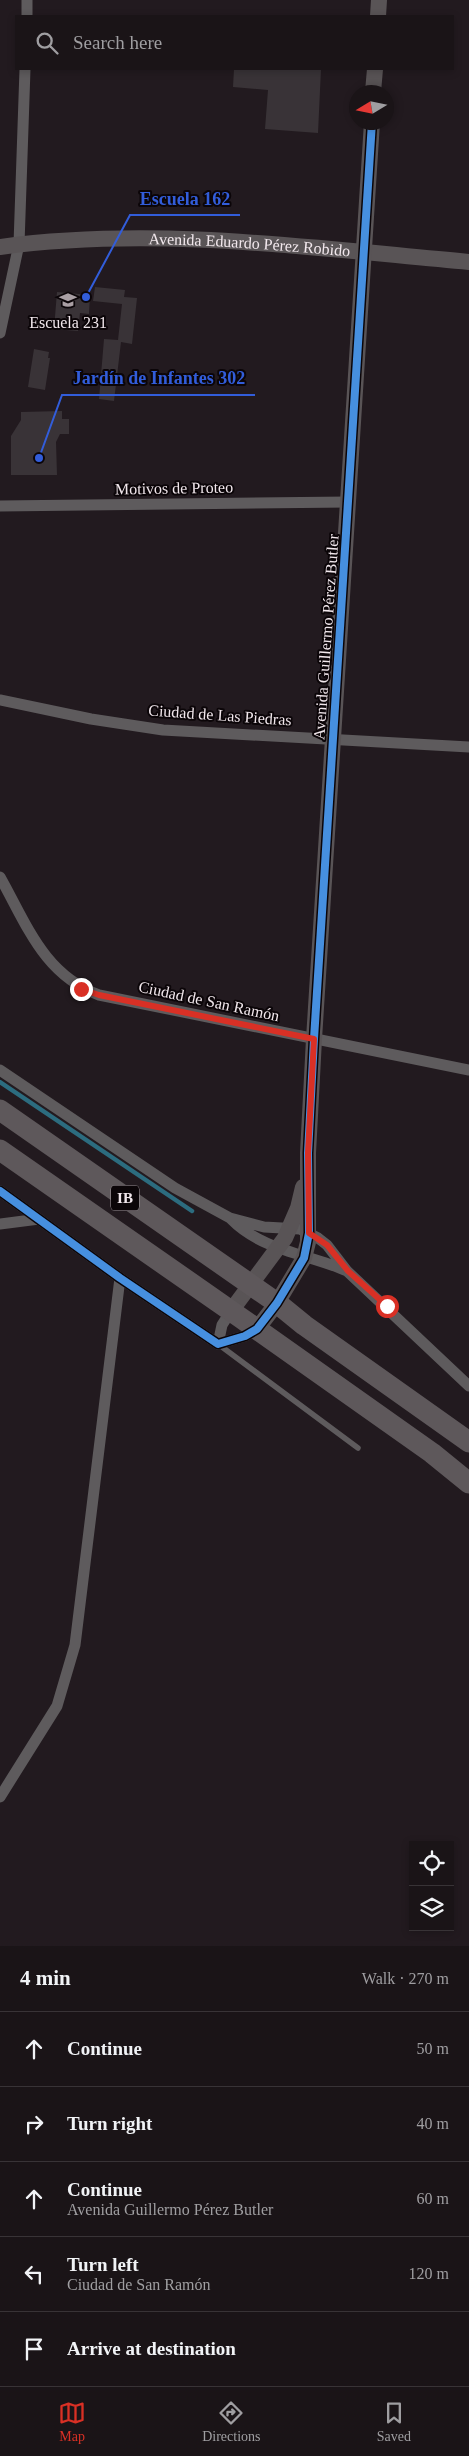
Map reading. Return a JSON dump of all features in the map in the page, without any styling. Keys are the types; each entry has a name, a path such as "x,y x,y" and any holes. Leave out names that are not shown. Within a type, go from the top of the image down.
{"highway":[{"name":"IB","path":"0,1110 277,1304 304,1326 469,1442"},
{"name":"IB","path":"0,1150 432,1453 469,1483"}],"street":[{"path":"27,0 27,15"},
{"path":"378,15 379,0"},
{"path":"0,334 19,244 25,70"},
{"path":"374,85 375,70"},
{"name":"Avenida Guillermo Pérez Butler","path":"308,1153 372,130"},
{"name":"Avenida Eduardo Pérez Robido","path":"0,247 19,244 130,238 182,238 234,240 469,262"},
{"name":"Motivos de Proteo","path":"0,506 348,502"},
{"name":"Ciudad de Las Piedras","path":"0,700 91,719 163,730 469,747"},
{"name":"Ciudad de San Ramón","path":"0,877 43,954 64,977 81,989 99,995 469,1070"},
{"path":"0,1070 176,1188 230,1218 264,1227 300,1229 327,1245 348,1271 469,1386"},
{"path":"218,1344 222,1325 290,1229 304,1186 308,1153"},
{"path":"218,1344 245,1336 257,1329 277,1304 304,1258 309,1233 308,1153"},
{"path":"0,1191 120,1278 218,1344"},
{"path":"230,1218 238,1226 278,1248 348,1271"},
{"path":"0,1224 39,1219"},
{"path":"0,1797 57,1706 75,1645 120,1278"}],"lane":[{"path":"218,1344 358,1448"}],"building":[{"path":"234,70 321,70 318,133 265,129 268,90 233,87"},
{"path":"95,287 125,290 124,297 137,298 132,344 121,342 114,401 99,399 104,339 118,340 122,304 93,301"},
{"path":"57,292 90,295 89,314 80,313 78,331 54,329"},
{"path":"34,349 49,352 48,358 50,358 45,390 28,387"},
{"path":"62,411 62,419 69,419 69,434 60,434 56,442 57,475 11,475 11,436 21,420 21,412"}],"waterway":[{"path":"0,1082 192,1211"}],"cycle path":[{"path":"0,1191 120,1278 218,1344 245,1336 257,1329 277,1303 304,1258 309,1233 308,1153 314,1039 371,130"}],"place":[{"name":"Escuela 162","path":"86,297"},
{"name":"Escuela 231","path":"68,300"},
{"name":"Jardín de Infantes 302","path":"39,458"}],"route":[{"path":"81,989 99,995 314,1039 308,1153 310,1190 309,1233 327,1245 348,1271 387,1306"}]}
